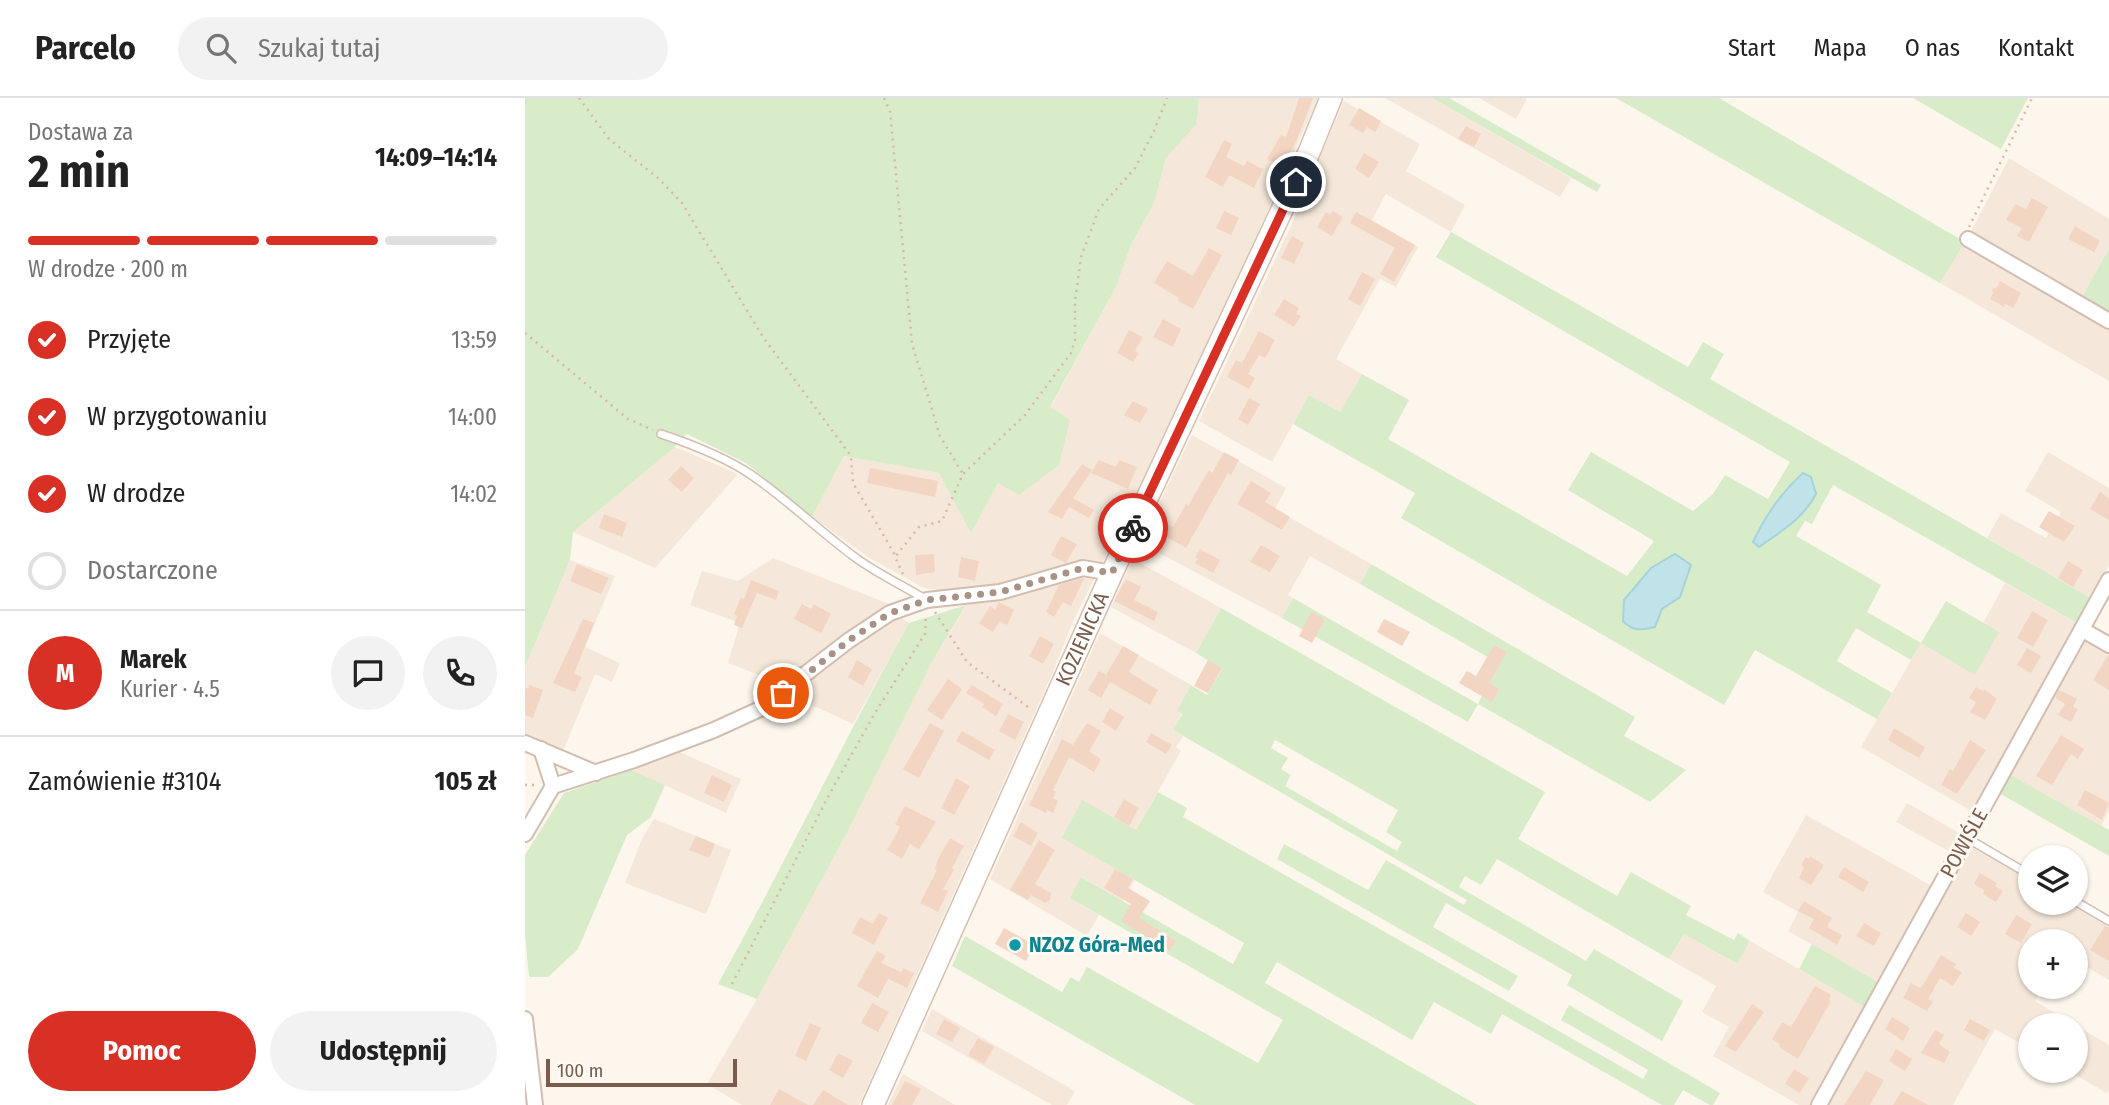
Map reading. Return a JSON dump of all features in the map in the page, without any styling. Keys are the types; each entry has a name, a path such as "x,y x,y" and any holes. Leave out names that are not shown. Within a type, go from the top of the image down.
{"main road":[{"name":"KOZIENICKA","path":"873,1105 1112,573 1280,217 1331,98"}],"street":[{"path":"1968,239 2109,321"},
{"path":"525,834 553,786 714,730 760,709 848,641 890,613 927,600 1000,592 1083,568 1112,573"},
{"name":"POWIŚLE","path":"1819,1105 2109,580"},
{"path":"2083,630 2109,645"},
{"path":"525,743 596,773"},
{"path":"541,749 553,786"},
{"path":"525,1018 535,1105"}],"lane":[{"path":"661,434 696,446 747,472 857,559 885,578 927,600"},
{"path":"1967,838 2018,868"},
{"path":"2088,909 2109,921"}],"path":[{"path":"579,98 609,139 658,178 682,203 763,337 851,456 853,483 895,557 909,590"},
{"path":"884,98 890,111 912,344 940,436 963,474"},
{"path":"895,557 919,527 942,521 963,474 1025,415 1071,353 1075,340 1075,301 1081,257 1099,209 1135,168 1167,98"},
{"path":"1968,239 1966,231 2032,98"},
{"path":"525,333 628,419 661,434"},
{"path":"927,600 967,662 1046,720"},
{"path":"732,984 830,793 875,713 925,634 927,600"}],"shaded area":[{"path":"1199,98 1318,98 1248,255 1121,526 1074,619 1052,674 859,1105 742,1105 707,1084 757,999 848,831 933,660 966,606 957,592 924,588 871,559 812,517 844,456 939,473 971,532 998,483 1050,408 1116,287 1131,245 1154,203 1166,158 1197,124"},
{"path":"1385,98 1432,98 1571,178 1560,197"},
{"path":"1479,98 1525,98 1527,99 1516,119"},
{"path":"1344,101 1420,144 1406,171 1465,205 1451,232 1386,194 1372,220 1418,247 1396,287 1380,279 1336,359 1362,374 1340,412 1309,395 1272,462 1199,421 1290,228"},
{"path":"2009,158 2109,219 2109,248 2081,299 1974,236 1972,230"},
{"path":"1963,244 2109,327 2109,381 1940,283"},
{"path":"1192,435 1286,488 1275,509 1371,564 1360,584 1310,556 1288,595 1293,598 1282,618 1140,543"},
{"path":"675,447 738,474 655,568 573,532"},
{"path":"2048,452 2109,488 2109,565 2091,598 1987,538 2001,513 2046,538 2061,512 2025,491"},
{"path":"773,558 894,606 897,615 909,623 853,724 790,695 787,686 728,663 740,623 690,605 702,571 738,581"},
{"path":"1133,559 1221,608 1196,653 1111,607"},
{"path":"570,560 615,576 585,647 620,663 612,682 595,674 563,751 525,736 525,667"},
{"path":"2005,583 2077,623 1973,812 1861,747 1921,643 1975,674 1998,632 1983,623"},
{"path":"1100,633 1191,685 1177,710 1182,713 1173,730 1183,736 1176,747 1181,751 1136,830 1063,838 1135,880 1123,901 1082,877 1070,898 1099,915 1087,936 990,879"},
{"path":"2084,637 2109,651 2109,811 2101,826 2009,774"},
{"path":"677,751 741,779 726,813 631,770"},
{"path":"1907,803 1961,834 1950,852 1896,822"},
{"path":"1806,815 1932,886 1878,982 1788,931 1798,912 1763,892"},
{"path":"654,819 731,850 706,914 625,883 642,839"},
{"path":"1972,839 2018,865 2018,915 2088,915 2088,905 2109,917 2109,980 2088,968 2088,929 2018,929 2018,999 2036,999 2035,1001 2055,1013 2018,1013 2018,1042 1995,1029 1953,1105 1824,1105"},
{"path":"1684,934 1736,964 1750,941 1865,1007 1810,1105 1799,1105 1713,1056 1729,1027 1702,1012 1716,986 1669,959"},
{"path":"932,1009 1075,1091 1067,1105 1052,1105 922,1031"},
{"path":"2088,1033 2109,1045 2107,1093 2088,1082"},
{"path":"903,1074 955,1105 888,1105"}],"green space":[{"path":"525,98 1199,98 1197,124 1166,158 1154,203 1131,245 1116,287 1050,407 1070,420 1059,465 1019,495 998,483 971,533 939,473 844,456 812,517 746,463 687,434 573,532 570,560 525,667"},
{"path":"1432,98 1449,98 1601,185 1597,192"},
{"path":"1616,98 1719,98 1965,242 1940,283"},
{"path":"1913,98 2028,98 2001,149"},
{"path":"1451,232 1688,367 1703,342 1724,354 1710,379 2091,598 2077,623 1833,485 1812,524 1805,521 1796,536 1881,585 1867,612 1921,643 1911,660 1856,628 1837,661 1892,693 1877,719 1755,650 1724,705 1401,518 1415,493 1293,424 1309,395 1340,412 1362,374 1409,400 1388,439 1627,576 1654,541 1568,490 1591,452 1693,511 1713,494 1725,475 1768,499 1790,462 1436,257"},
{"path":"2109,248 2109,314 2081,299"},
{"path":"1371,564 1635,717 1624,736 1686,770 1650,802 1478,704 1498,663 1360,584"},
{"path":"1293,598 1478,704 1468,722 1282,618"},
{"path":"1946,601 1999,632 1975,675 1921,643"},
{"path":"966,605 933,660 848,831 757,999 718,984 909,623"},
{"path":"1221,608 1545,792 1518,839 1617,896 1631,872 1691,906 1686,915 1734,940 1738,933 1750,941 1737,964 1684,934 1669,959 1497,859 1481,885 1465,876 1459,887 1586,961 1594,949 1683,1001 1662,1041 1567,985 1572,975 1446,903 1433,927 1518,976 1509,991 1277,859 1284,844 1368,890 1386,860 1464,905 1467,900 1173,730 1182,714 1177,710 1191,685 1207,695 1222,669 1196,653","holes":["1275,740 1398,810 1386,832 1402,842 1397,851 1285,786 1291,775 1281,769 1288,758 1271,748"]},
{"path":"631,770 665,785 651,817 627,835 578,949 548,977 529,977 525,935 525,855 564,793"},
{"path":"2009,774 2109,830 2109,856 1999,793"},
{"path":"1158,792 1187,808 1183,817 1643,1079 1648,1070 1561,1020 1569,1005 1720,1093 1713,1105 1710,1105 1683,1090 1674,1105 1662,1105 1502,1014 1491,1034 1434,1002 1412,1040 1277,962 1265,983 1477,1105 1195,1105 952,966 965,936 1062,992 1071,977 1079,982 1087,967 1258,1063 1283,1020 1070,898 1081,877 1233,964 1244,943 1062,838 1082,800 1136,830"},
{"path":"1812,944 1878,982 1865,1007 1799,969"}],"water":[{"path":"1803,473 1811,477 1816,494 1811,503 1791,524 1759,547 1753,542 1763,523 1774,505"},
{"path":"1675,554 1691,565 1680,597 1662,609 1655,627 1630,627 1623,621 1624,600 1651,568"}],"building":[{"path":"1299,98 1313,98 1296,142 1282,167 1267,159 1281,135 1286,137"},
{"path":"1359,108 1381,121 1375,132 1367,127 1363,133 1349,125"},
{"path":"1466,126 1481,134 1474,147 1458,139"},
{"path":"1224,140 1232,144 1226,157 1244,166 1247,161 1263,169 1254,188 1229,175 1223,187 1205,177"},
{"path":"1364,153 1379,162 1369,178 1355,169"},
{"path":"2032,198 2048,207 2029,242 2017,236 2022,228 2006,220 2015,204 2026,209"},
{"path":"1224,211 1239,218 1231,235 1216,228"},
{"path":"1333,211 1343,217 1332,236 1317,227 1326,212 1330,215"},
{"path":"1356,212 1415,245 1394,282 1380,274 1395,248 1350,223"},
{"path":"2075,226 2100,241 2094,252 2068,239"},
{"path":"1292,236 1304,243 1294,264 1281,258"},
{"path":"1209,248 1222,255 1193,309 1154,283 1167,261 1193,276"},
{"path":"1362,272 1375,279 1360,306 1348,299"},
{"path":"2000,281 2021,293 2013,308 2006,304 2004,307 1990,299 1992,289 1997,287"},
{"path":"1284,299 1299,308 1296,314 1301,316 1294,327 1274,315"},
{"path":"1163,319 1181,329 1173,347 1153,337"},
{"path":"1129,330 1143,337 1135,351 1139,353 1133,362 1117,353"},
{"path":"1259,331 1275,340 1265,358 1259,355 1248,374 1255,378 1249,389 1227,377 1236,360 1242,363"},
{"path":"1249,398 1260,404 1248,425 1238,419"},
{"path":"1133,401 1148,409 1140,423 1124,415"},
{"path":"1224,452 1239,460 1231,475 1228,473 1186,548 1165,536 1162,543 1147,535 1155,518 1173,527 1209,470 1212,473"},
{"path":"1099,460 1116,467 1119,460 1137,467 1128,489 1091,473"},
{"path":"1082,464 1092,470 1073,498 1094,510 1089,518 1069,507 1062,519 1048,512"},
{"path":"681,466 694,478 682,492 668,480"},
{"path":"870,468 938,481 935,497 867,483"},
{"path":"1251,481 1271,493 1265,502 1290,517 1282,530 1237,504"},
{"path":"2100,492 2109,498 2109,520 2090,509"},
{"path":"2049,511 2075,526 2064,542 2039,527"},
{"path":"604,514 627,523 622,537 599,528"},
{"path":"1106,517 1119,524 1111,539 1098,531"},
{"path":"1061,536 1077,544 1066,563 1051,555"},
{"path":"1261,545 1280,556 1270,572 1250,562"},
{"path":"1200,549 1220,560 1213,573 1195,563"},
{"path":"934,554 935,572 916,575 915,555"},
{"path":"961,557 979,561 975,581 958,577"},
{"path":"2068,561 2083,570 2073,587 2058,578"},
{"path":"577,564 609,578 601,594 570,581"},
{"path":"1084,578 1071,606 1063,602 1054,617 1046,612 1059,585"},
{"path":"1126,579 1141,587 1134,600 1158,612 1154,621 1114,601"},
{"path":"751,580 779,591 776,600 757,593 742,628 734,625 737,616 734,614 741,597 744,599"},
{"path":"999,602 1014,610 1007,625 1000,621 993,632 979,624 990,606 995,610"},
{"path":"802,604 811,609 814,604 831,614 821,633 794,619"},
{"path":"2032,611 2048,620 2033,647 2017,638"},
{"path":"1311,612 1325,619 1312,643 1299,636"},
{"path":"583,619 594,623 574,674 582,677 575,692 553,683"},
{"path":"1384,619 1410,632 1402,646 1377,632"},
{"path":"1040,636 1054,644 1043,664 1029,656"},
{"path":"1494,645 1507,652 1489,683 1499,689 1492,702 1459,683 1467,671 1476,676"},
{"path":"1123,646 1139,655 1129,672 1158,690 1150,705 1110,682 1101,698 1088,690 1099,671 1106,675"},
{"path":"2027,648 2041,656 2031,673 2017,665"},
{"path":"2109,655 2109,690 2093,680"},
{"path":"857,660 872,669 863,686 848,677"},
{"path":"1208,660 1222,668 1208,693 1194,686"},
{"path":"948,679 962,689 942,720 927,710"},
{"path":"529,685 543,690 533,718 525,715 525,687 528,689"},
{"path":"972,685 1003,704 996,716 982,707 984,704 966,693"},
{"path":"1976,687 1983,691 1984,689 1997,699 1985,720 1970,712 1976,702 1969,698"},
{"path":"2059,690 2077,699 2073,707 2078,709 2071,722 2058,715 2065,704 2055,698"},
{"path":"1110,708 1124,717 1116,731 1102,722"},
{"path":"1008,714 1024,722 1015,740 999,731"},
{"path":"930,723 944,731 919,778 903,769"},
{"path":"1087,723 1101,731 1089,751 1101,759 1094,772 1069,757 1053,790 1056,792 1053,798 1058,801 1053,813 1047,810 1046,813 1029,805 1062,739 1073,745"},
{"path":"1894,728 1925,747 1919,758 1888,740"},
{"path":"962,731 995,750 989,760 956,741"},
{"path":"1151,733 1172,745 1166,754 1146,742"},
{"path":"2061,735 2084,749 2078,759 2071,754 2052,785 2036,776"},
{"path":"1970,740 1986,750 1957,794 1941,785 1950,769 1953,771"},
{"path":"712,775 732,785 724,802 704,793"},
{"path":"956,778 970,786 954,815 941,808"},
{"path":"2085,790 2109,803 2102,820 2077,805"},
{"path":"1124,799 1139,808 1129,826 1114,817"},
{"path":"905,806 936,822 919,849 910,844 902,859 887,850 900,827 895,824"},
{"path":"1021,822 1038,833 1031,846 1013,836"},
{"path":"696,836 715,844 709,858 689,850"},
{"path":"950,838 964,846 943,889 948,891 938,912 920,903"},
{"path":"1039,840 1055,850 1035,884 1051,893 1050,900 1045,903 1031,895 1028,900 1010,890"},
{"path":"1810,856 1824,865 1811,885 1799,878 1804,867 1801,865 1806,857 1809,859"},
{"path":"1844,867 1869,882 1863,892 1838,877"},
{"path":"1115,869 1133,879 1128,888 1150,901 1139,918 1176,941 1170,951 1121,921 1131,904 1104,888"},
{"path":"1980,873 1997,883 1995,886 2003,891 1996,902 1974,884"},
{"path":"1804,901 1832,918 1827,927 1842,935 1837,945 1809,928 1814,919 1798,911"},
{"path":"879,913 888,918 874,945 852,933 860,917 873,924"},
{"path":"1966,913 1980,922 1971,936 1957,927"},
{"path":"2016,915 2032,924 2029,929 2018,929 2018,941 2005,934"},
{"path":"1864,923 1881,933 1874,946 1856,936"},
{"path":"2105,926 2109,927 2109,961 2090,950"},
{"name":"NZOZ Góra-Med","path":"1004,928 1035,945 1026,961 995,944"},
{"path":"877,951 886,956 881,963 901,972 903,968 914,973 907,988 888,979 878,998 857,986"},
{"path":"1941,955 1956,964 1954,968 1962,972 1953,986 1940,978 1928,999 1933,1001 1927,1011 1903,998 1911,983 1921,988"},
{"path":"1815,986 1831,995 1831,1001 1798,1059 1772,1039 1782,1022 1791,1027"},
{"path":"872,1003 889,1012 878,1032 861,1023"},
{"path":"1752,1004 1764,1012 1736,1052 1725,1046"},
{"path":"1892,1017 1910,1028 1903,1041 1885,1029"},
{"path":"944,1019 960,1028 952,1042 936,1034"},
{"path":"1970,1019 1990,1030 1984,1041 1964,1030"},
{"path":"810,1023 821,1028 806,1061 795,1056"},
{"path":"1935,1030 1944,1035 1939,1044 1950,1052 1944,1063 1921,1053"},
{"path":"978,1038 994,1047 984,1064 968,1055"},
{"path":"1896,1049 1912,1059 1905,1071 1889,1061"},
{"path":"838,1053 853,1061 843,1078 829,1070"},
{"path":"1794,1069 1809,1078 1800,1093 1785,1084"},
{"path":"1866,1071 1884,1080 1870,1105 1844,1105"},
{"path":"905,1081 921,1089 912,1105 892,1105"},
{"path":"779,1089 808,1105 770,1105"},
{"path":"823,1090 848,1105 813,1105"},
{"path":"1902,1091 1928,1105 1893,1105"}],"way so far":[{"path":"783,693 848,641 890,613 927,600 1000,592 1083,568 1112,573 1133,528"}],"place":[{"name":"NZOZ Góra-Med","path":"1015,945"}],"route":[{"path":"1133,528 1296,182"}]}
